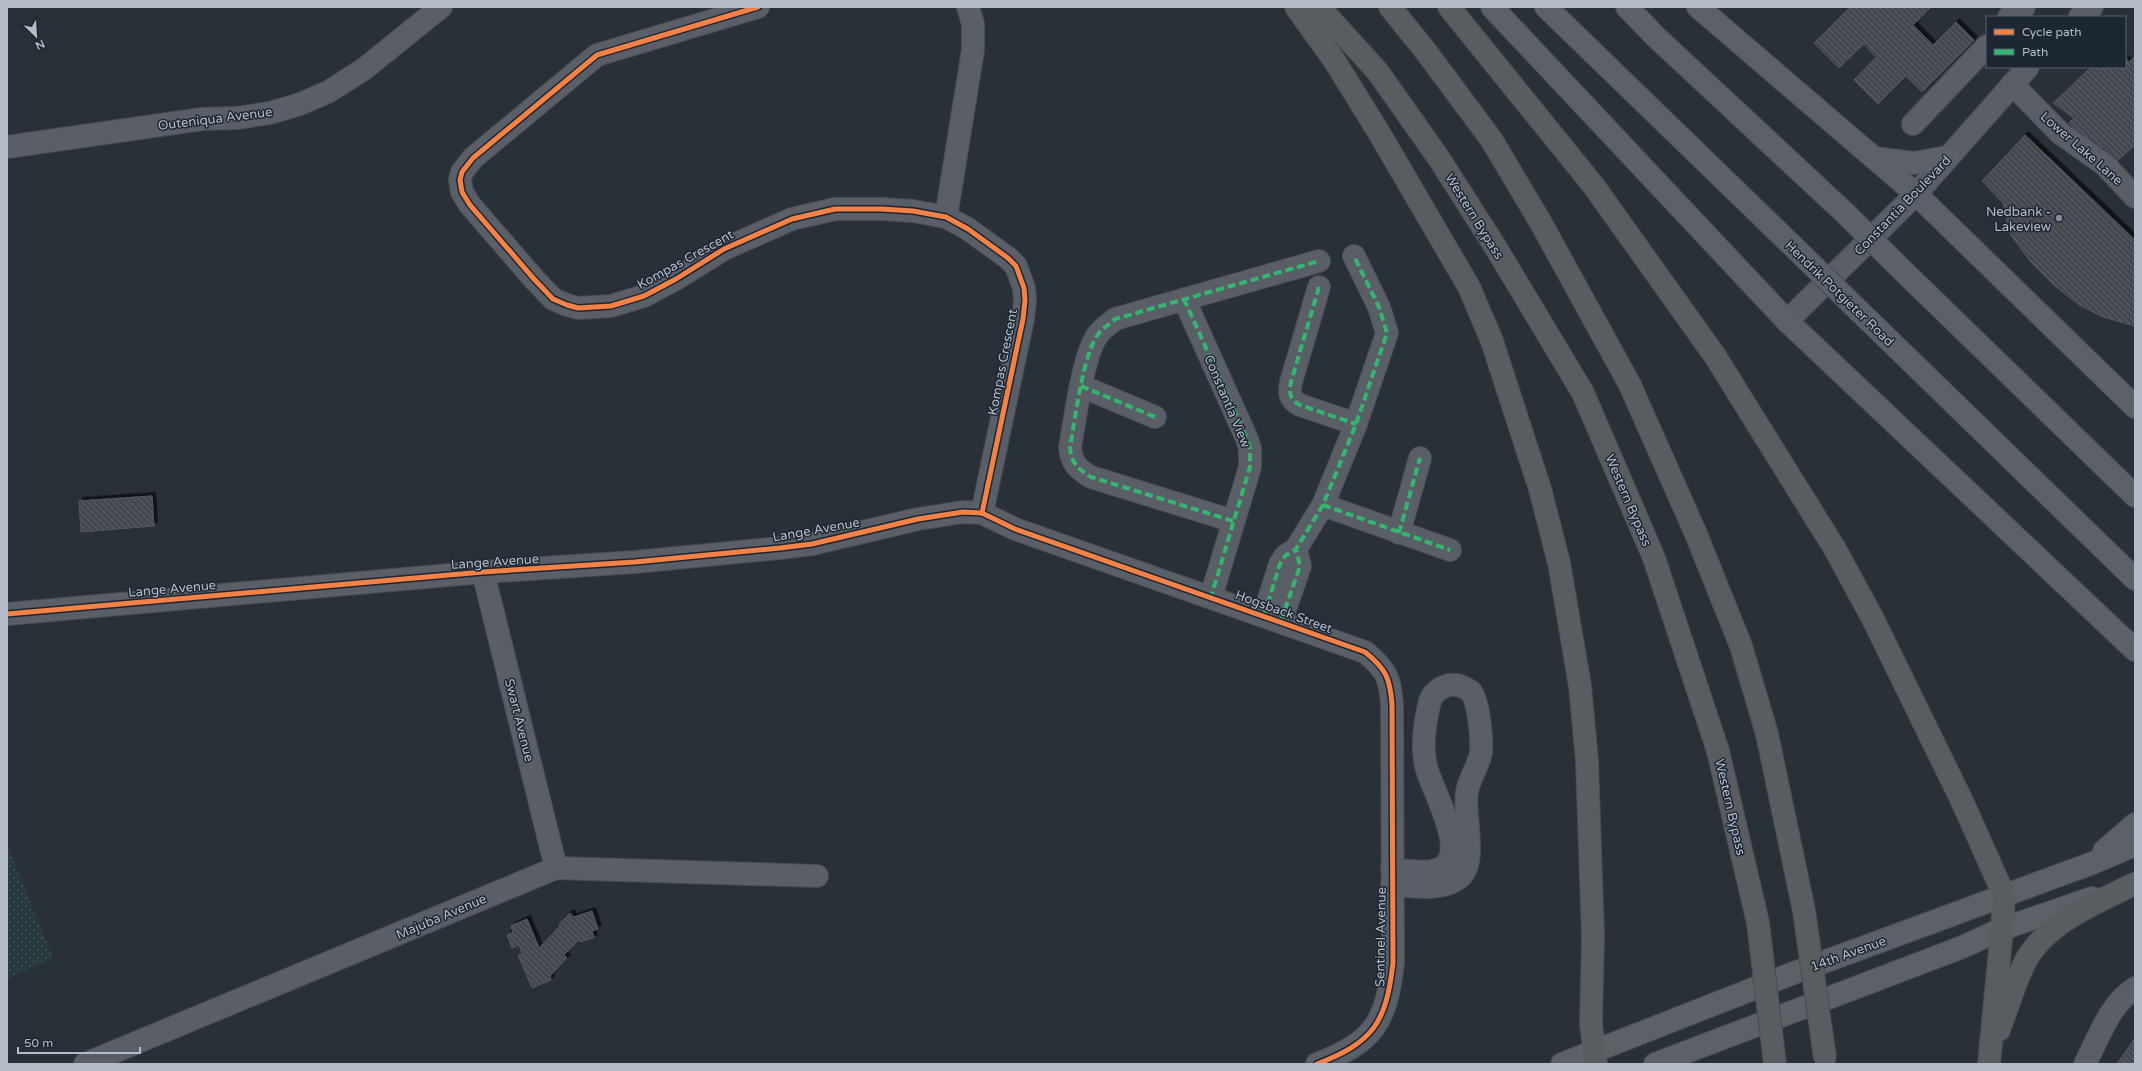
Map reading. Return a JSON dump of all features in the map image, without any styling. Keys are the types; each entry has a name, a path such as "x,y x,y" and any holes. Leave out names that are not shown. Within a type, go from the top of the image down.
{"highway":[{"path":"1296,7 1334,60 1441,237 1469,287 1492,341 1540,489 1559,563 1580,686 1587,769 1593,936 1590,1024 1595,1058"},
{"name":"Western Bypass","path":"1319,7 1378,72 1440,160 1496,248 1583,394 1654,558 1718,751 1758,923 1775,1064"},
{"path":"1390,7 1424,49 1491,139 1541,223 1630,385 1696,534 1741,646 1767,734 1804,911 1825,1061"},
{"path":"1449,7 1593,185 1715,356 1835,549 1873,619 1962,801 2004,894 1990,1058"},
{"path":"1990,1058 2025,963 2039,942 2056,927 2086,908 2134,884"}],"main road":[{"path":"1492,7 1787,321 2135,650"},
{"name":"Hendrik Potgieter Road","path":"1546,7 2135,579"},
{"path":"1627,7 1656,37 1846,214 2135,496"},
{"path":"1698,7 1916,194 2135,407"},
{"path":"1874,158 1914,163 1948,157"},
{"path":"2090,864 2135,824"},
{"name":"14th Avenue","path":"1562,1064 1595,1058 1791,974 2004,894 2090,864 2135,845"},
{"path":"1655,1064 1953,951 2002,929 2134,884"}],"street":[{"name":"Outeniqua Avenue","path":"7,147 202,119 237,118 270,113 300,104 328,92 364,69 441,7"},
{"name":"Kompas Crescent","path":"758,7 607,51 587,62 473,158 462,172 460,180 462,192 470,205 553,299 578,308 611,306 644,296 676,279 724,249 761,231 814,213 835,209 913,211 946,217 968,229 1008,258 1016,266 1024,288 1025,300 1023,319 982,513"},
{"path":"946,217 973,50 973,24 968,7"},
{"path":"1997,7 2002,16"},
{"path":"2010,16 2024,7"},
{"path":"2081,16 2092,7"},
{"path":"1913,124 1986,47"},
{"name":"Constantia Boulevard","path":"1787,321 1916,194 2027,68"},
{"name":"Lower Lake Lane","path":"2012,84 2060,133 2105,165 2135,197"},
{"path":"1272,618 1300,566 1296,549 1323,505 1356,424 1387,333 1379,307 1354,256"},
{"path":"1233,522 1091,477 1075,465 1071,456 1070,447 1081,386 1092,345 1099,333 1115,320 1319,260"},
{"path":"1319,287 1291,382 1290,396 1292,401 1300,405 1356,424"},
{"name":"Constantla View","path":"1184,299 1250,449 1250,467 1211,597"},
{"path":"1081,386 1155,417"},
{"path":"1399,533 1420,458"},
{"path":"1323,505 1450,550"},
{"name":"Lange Avenue","path":"7,614 483,572 635,562 780,548 812,544 940,515 963,512 982,513"},
{"name":"Hogsback Street","path":"982,513 1015,528 1365,652 1375,660 1387,675 1392,704 1392,877"},
{"name":"Swart Avenue","path":"483,572 556,868"},
{"path":"1456,684 1470,691 1477,703 1481,752 1466,792 1469,854 1466,870 1459,878 1448,884 1429,886 1392,877 1431,872 1442,868 1449,861 1453,851 1448,826 1426,768 1423,753 1426,717 1431,696 1441,687 1456,684"},
{"name":"Majuba Avenue","path":"85,1064 556,868 818,876"},
{"name":"Sentinel Avenue","path":"1317,1064 1334,1057 1363,1041 1375,1027 1389,994 1393,963 1392,877"},
{"path":"2086,1064 2106,1020 2127,993 2135,988"}],"green space":[{"path":"7,844 53,958 7,979"}],"building":[{"path":"1850,7 1931,7 1913,25 1933,45 1956,22 1974,40 1922,92 1906,76 1878,104 1854,80 1876,57 1864,44 1839,68 1814,43"},
{"path":"2135,56 2135,145 2117,161 2103,147 2097,152 2069,123 2074,118 2053,103 2090,68 2126,68 2126,60 2129,62"},
{"name":"Nedbank - Lakeview","path":"2025,135 2135,240 2135,326 2103,317 2079,305 2055,286 2030,261 2010,234 2003,203 1982,181"},
{"path":"152,496 154,526 81,532 79,501"},
{"path":"592,911 598,929 592,931 594,938 580,942 580,939 564,955 567,958 550,976 551,980 532,988 518,955 522,954 519,945 512,948 507,935 513,932 511,926 527,919 539,948 570,913 574,917"},
{"path":"2135,1038 2135,1064 2117,1064"}],"marked path":[{"path":"1264,615 1280,564 1285,556 1296,549 1323,505 1356,424 1387,333 1379,307 1354,256"},
{"path":"1233,521 1091,477 1076,465 1072,457 1070,447 1080,387 1088,355 1093,342 1099,333 1115,319 1319,261"},
{"path":"1319,287 1291,382 1291,395 1292,398 1300,405 1356,424"},
{"path":"1184,299 1247,439 1250,449 1250,467 1211,597"},
{"path":"1081,386 1155,417"},
{"path":"1399,533 1420,458"},
{"path":"1323,505 1450,550"},
{"path":"1281,621 1300,566 1296,549"}],"cycle path":[{"path":"758,7 597,55 473,158 462,172 460,180 462,192 470,205 553,299 578,308 611,306 644,296 676,279 724,249 792,219 835,209 882,209 913,211 946,217 968,229 1008,258 1016,266 1024,288 1025,300 1023,319 982,513"},
{"path":"7,614 483,572 635,562 780,548 812,544 918,519 963,512 982,513 1015,529 1365,652 1378,664 1386,675 1390,687 1392,704 1393,963 1390,984 1381,1016 1364,1038 1352,1048 1317,1064"}],"place":[{"name":"Nedbank - Lakeview","path":"2059,218"}]}
